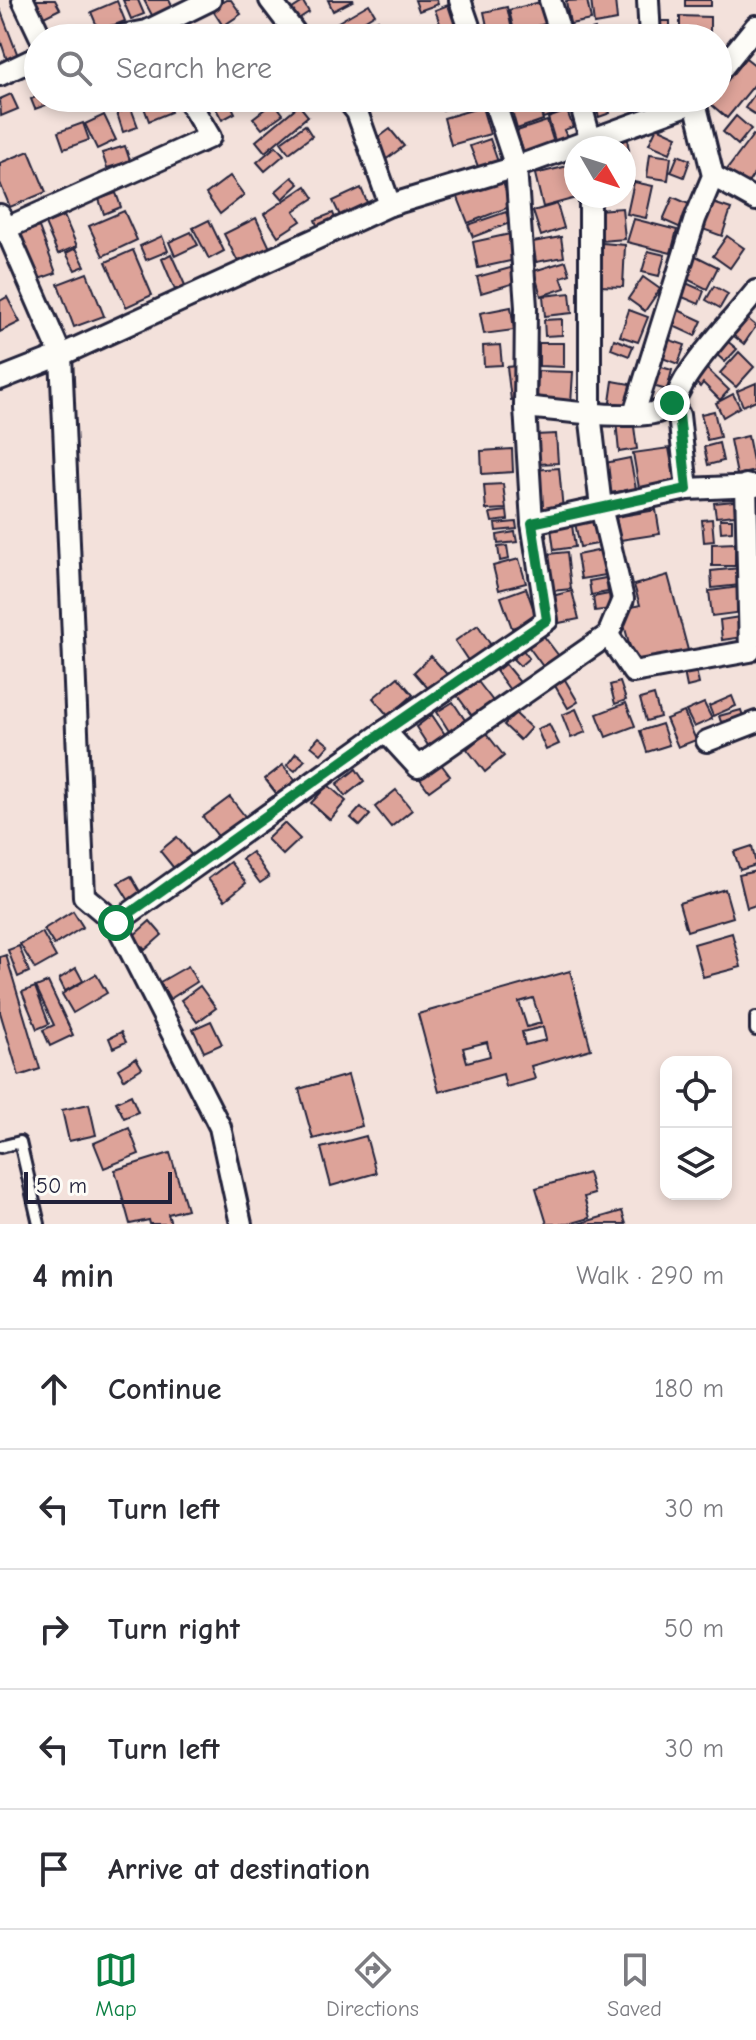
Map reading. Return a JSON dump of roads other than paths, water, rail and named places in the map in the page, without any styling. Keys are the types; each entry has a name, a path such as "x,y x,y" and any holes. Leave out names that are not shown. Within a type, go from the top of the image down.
{"street":[{"path":"23,0 34,24"},
{"path":"168,24 210,0"},
{"path":"270,0 288,24"},
{"path":"460,0 468,24"},
{"path":"550,0 558,24"},
{"path":"648,0 649,24"},
{"path":"732,57 753,34"},
{"path":"0,75 24,64"},
{"path":"195,112 210,137 2,225 61,355 84,896 116,923 220,1127 241,1224"},
{"path":"357,112 390,205"},
{"path":"116,923 547,620 532,523 525,407 526,307 516,167 498,112"},
{"path":"582,112 588,136"},
{"path":"603,136 646,112"},
{"path":"634,414 695,219 713,176 700,112"},
{"path":"0,379 61,355 390,205 564,151"},
{"path":"713,176 756,200"},
{"path":"385,731 418,767 608,635 623,599 601,507 590,413 590,208"},
{"path":"525,407 590,413 661,411 672,403 688,376 756,291"},
{"path":"672,403 679,415 687,489"},
{"path":"532,523 687,489 751,485 753,651 633,672 608,635"},
{"path":"707,741 756,722"}],"lane":[{"path":"756,1018 756,1030"},
{"path":"0,1147 20,1142 39,1224"}]}
